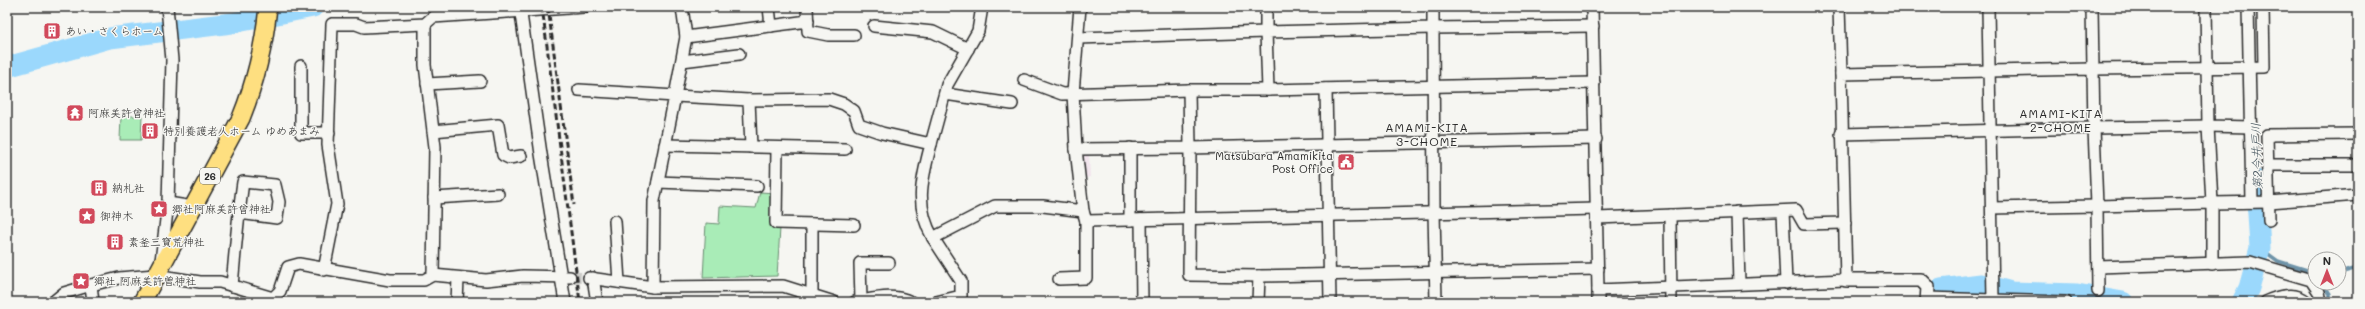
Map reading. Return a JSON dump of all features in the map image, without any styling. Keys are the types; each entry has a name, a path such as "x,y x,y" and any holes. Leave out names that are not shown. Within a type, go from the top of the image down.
{"main road":[{"name":"26","path":"142,302 241,118 253,87 264,45 268,7"}],"street":[{"path":"158,271 168,203 172,60 167,7"},
{"path":"324,270 337,204 329,133 332,24 356,24 364,27 425,24 433,17 520,10 584,7"},
{"path":"653,287 654,201 686,37 682,7"},
{"path":"769,7 771,26"},
{"path":"807,7 808,31 828,35 854,35"},
{"path":"936,302 961,299 961,281 932,238 924,223 920,197 931,144 947,85 978,31 982,7"},
{"path":"1059,279 1086,278 1084,216 1076,149 1073,93 1080,7"},
{"path":"1266,7 1268,90"},
{"path":"1433,7 1433,143 1436,302"},
{"path":"1592,7 1596,139 1598,302"},
{"path":"1839,7 1846,280"},
{"path":"1988,7 1993,300"},
{"path":"2092,7 2098,291"},
{"path":"2206,7 2208,126 2212,203 2212,264"},
{"path":"2248,7 2252,202"},
{"path":"1841,74 2264,67 2263,7"},
{"path":"520,10 540,154 566,277 565,302"},
{"path":"686,37 808,21"},
{"path":"425,24 425,65 435,147 433,275"},
{"path":"874,26 933,32 968,48"},
{"path":"1078,38 1433,28 1593,26"},
{"path":"682,61 739,54"},
{"path":"301,66 301,132 329,133"},
{"path":"1024,80 1062,94 1189,90 1268,90 1594,83"},
{"path":"427,84 480,81"},
{"path":"1326,88 1330,302"},
{"path":"579,90 749,100 829,99 844,104 854,111 859,125 882,133 931,144"},
{"path":"1189,90 1189,275 1330,275 1598,269"},
{"path":"945,94 1012,104"},
{"path":"749,100 752,147"},
{"path":"433,131 498,125 503,155 509,158 521,156"},
{"path":"1842,134 2208,126 2251,127"},
{"path":"2269,220 2268,135 2358,134"},
{"path":"1076,149 1596,139"},
{"path":"665,145 845,150"},
{"path":"777,148 776,223 854,225"},
{"path":"1130,148 1142,302"},
{"path":"2268,165 2358,165"},
{"path":"658,182 757,186"},
{"path":"434,198 498,194"},
{"path":"1992,208 2269,202 2358,195"},
{"path":"168,203 193,207"},
{"path":"932,238 995,206 1043,206 1084,216 1135,220 1434,212 1670,215 1796,210 1804,224 1845,224"},
{"path":"1783,211 1786,283"},
{"path":"1738,212 1739,284"},
{"path":"232,286 239,213"},
{"path":"1670,215 1672,302"},
{"path":"615,221 619,282"},
{"path":"806,296 812,224"},
{"path":"2098,267 2250,262 2311,280 2319,292 2321,302"},
{"path":"889,263 860,263 858,301 885,297 903,298 911,302"},
{"path":"53,302 64,293 90,285 158,271 200,282 220,282 274,300 280,291 288,267 299,264 324,270 334,269 390,280 424,280 433,275 458,279 566,277"},
{"path":"1258,302 1259,276"},
{"path":"597,302 591,278 653,287 724,288 768,285 834,302"},
{"path":"456,302 458,279"},
{"path":"1598,290 1846,280 1921,280 1928,286 1930,299 2066,302"},
{"path":"90,285 93,302"},
{"path":"2265,302 2282,296 2302,297 2307,302"}],"shaded area":[{"path":"1089,155 1090,177 1085,178 1083,159 1084,156"}],"green space":[{"path":"121,116 142,116 141,140 120,140"},
{"path":"760,192 775,193 780,228 777,276 703,278 706,223 719,224 720,206 756,208"}],"waterway":[{"path":"7,67 110,38 232,23 313,7"},
{"name":"第2今井戸川","path":"2242,302 2249,288 2260,248 2256,180"},
{"path":"2260,248 2278,261 2307,270"},
{"path":"2347,271 2358,268"},
{"name":"第2今井戸川","path":"1939,302 1941,289 1981,284 2011,292 2077,294 2123,302"},
{"path":"2328,291 2330,294 2330,302"}],"tunnel":[{"path":"570,277 589,278"}],"railway":[{"path":"542,7 580,302"},
{"path":"548,7 574,205"}],"place":[{"name":"あい・さくらホーム","path":"52,31"},
{"name":"阿麻美許曾神社","path":"75,113"},
{"name":"特別養護老人ホーム ゆめあまみ","path":"150,131"},
{"name":"Matsubara Amamikita Post Office","path":"1346,162"},
{"name":"納札社","path":"99,188"},
{"name":"郷社阿麻美許曾神社","path":"159,209"},
{"name":"御神木","path":"87,216"},
{"name":"素釜三寶荒神社","path":"115,242"},
{"name":"郷社 阿麻美許曽神社","path":"81,281"}],"district":[{"name":"AMAMI-KITA 2-CHOME","path":"2061,121"},
{"name":"AMAMI-KITA 3-CHOME","path":"1427,135"}]}
